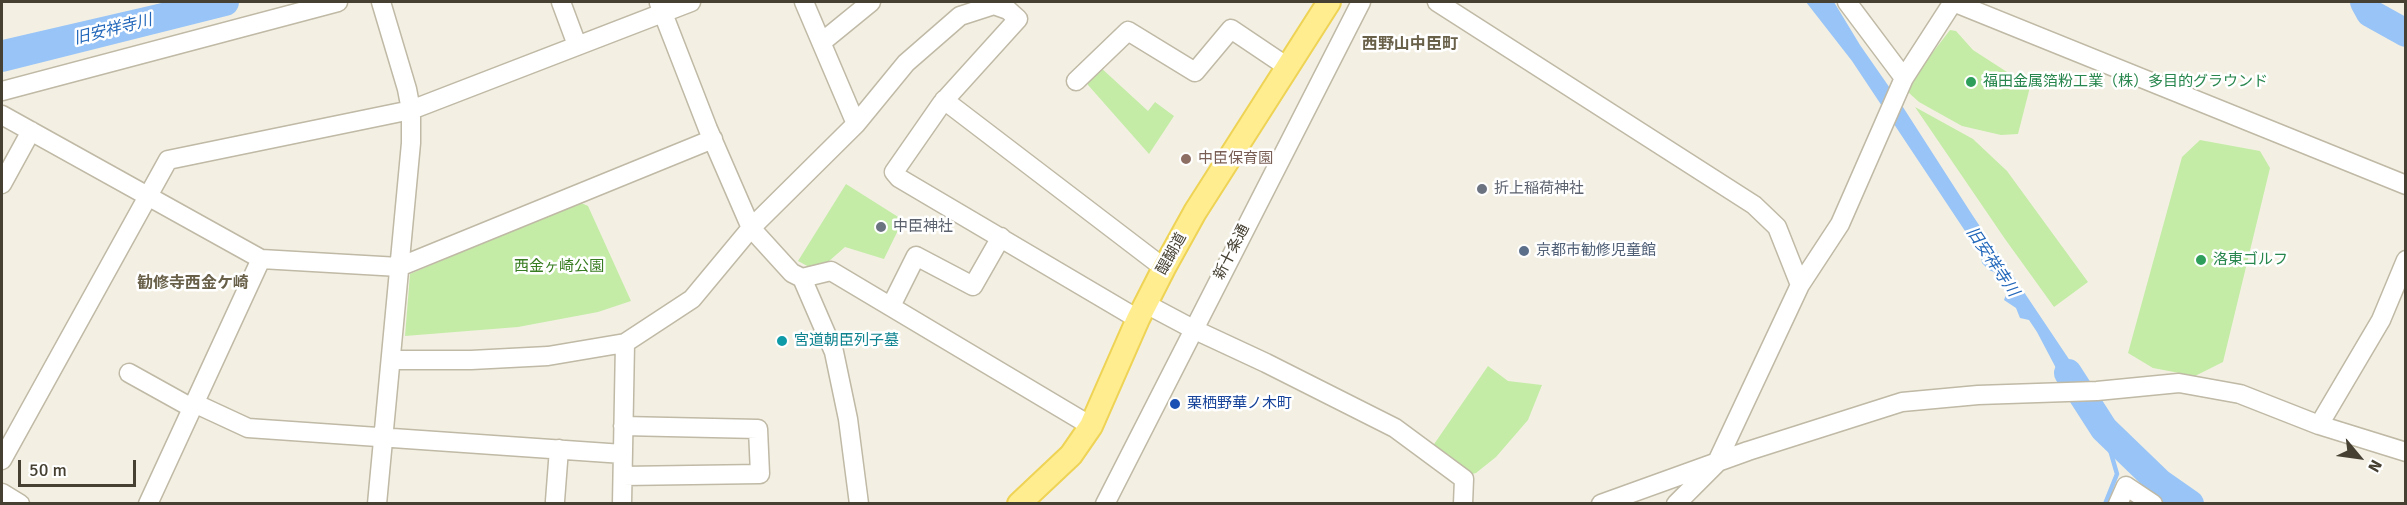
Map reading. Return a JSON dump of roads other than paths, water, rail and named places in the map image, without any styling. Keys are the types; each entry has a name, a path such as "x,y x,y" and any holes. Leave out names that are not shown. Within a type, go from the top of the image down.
{"main road":[{"name":"醍醐道","path":"1019,504 1071,455 1091,426 1142,311 1195,212 1286,66 1329,2"}],"street":[{"path":"2,91 338,2"},
{"path":"377,504 411,143 411,110 381,2"},
{"path":"561,2 577,45"},
{"path":"2,460 168,160 411,110 577,45 661,7 691,2"},
{"path":"804,2 856,124"},
{"path":"822,42 871,2"},
{"name":"新十条通","path":"1105,504 1361,2"},
{"path":"1437,2 1755,205 1777,227 1800,285"},
{"path":"1847,2 1901,85"},
{"path":"1676,504 1716,464 1800,285 1839,224 1901,85 1953,2 2406,185"},
{"path":"391,360 471,360 548,356 625,343 692,299 751,228 856,124 906,63 956,9 994,5 1008,10 1018,19 945,100 894,172 899,178 1001,237 1142,311 1193,329 1395,428 1464,479 1463,504"},
{"path":"661,7 751,228 792,273 802,278 834,352 848,419 859,504"},
{"path":"1077,81 1128,31 1195,72 1231,29 1286,66"},
{"path":"945,100 1164,268"},
{"path":"2,115 261,260 399,267 713,139"},
{"path":"2,184 31,132"},
{"path":"891,306 916,256 973,286 1001,237"},
{"path":"148,504 261,260"},
{"path":"802,278 831,271 1091,426"},
{"path":"2319,425 2381,320 2403,272"},
{"path":"622,504 625,343"},
{"path":"129,373 193,406 248,428 623,454"},
{"path":"1601,504 1748,451 1902,402 1978,395 2053,393 2179,383 2240,394 2319,425 2406,452"},
{"path":"623,426 758,429 760,474 623,476"},
{"path":"555,501 559,449"},
{"path":"2118,504 2126,486 2153,504"},
{"path":"2,493 20,504"}],"water":[{"path":"166,2 219,2 203,7 176,8 2,51 2,40"},
{"path":"1806,2 1834,2 1860,45 2099,404 2077,408 2029,320 2020,318 2016,308 2004,300 2008,289 1996,273 1982,263 1981,255 1852,61"}],"waterway":[{"name":"旧安祥寺川","path":"2,58 225,2"},
{"path":"2364,2 2370,13 2406,33"},
{"name":"旧安祥寺川","path":"2068,373 2104,429 2160,483 2190,504"},
{"path":"2104,429 2117,474 2105,504"}],"place":[{"name":"福田金属箔粉工業（株）多目的グラウンド","path":"1971,82"},
{"name":"中臣保育園","path":"1186,159"},
{"name":"折上稲荷神社","path":"1482,189"},
{"name":"中臣神社","path":"881,227"},
{"name":"京都市勧修児童館","path":"1524,251"},
{"name":"洛東ゴルフ","path":"2201,260"},
{"name":"宮道朝臣列子墓","path":"782,341"},
{"name":"栗栖野華ノ木町","path":"1175,404"}],"district":[{"name":"西野山中臣町","path":"1410,45"},
{"name":"勧修寺西金ケ崎","path":"193,284"}],"park label":[{"name":"西金ヶ崎公園","path":"559,267"}]}
